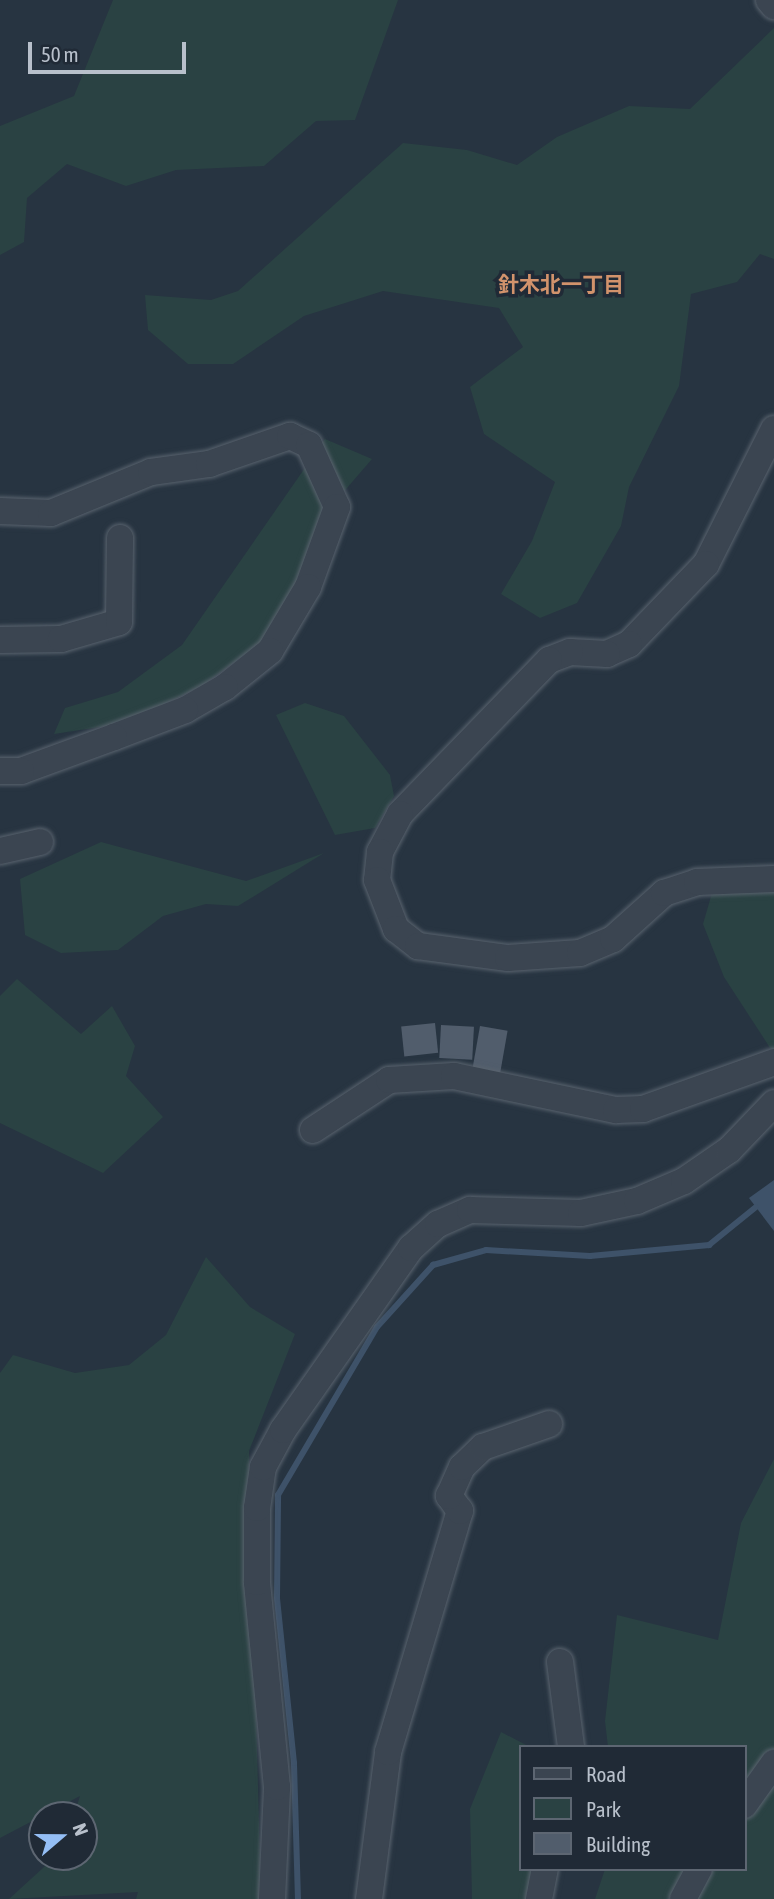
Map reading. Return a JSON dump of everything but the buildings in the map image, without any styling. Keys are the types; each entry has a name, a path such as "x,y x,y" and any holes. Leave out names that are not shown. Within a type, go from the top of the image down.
{"street":[{"path":"769,0 774,6"},
{"path":"774,429 706,564 629,644 607,654 570,652 549,660 400,814 380,852 377,880 396,929 418,946 508,958 580,953 613,939 664,893 696,882 774,879"},
{"path":"0,511 51,513 151,472 209,464 290,436 309,445 337,507 308,587 270,651 225,687 149,724 21,771 0,771"},
{"path":"0,640 61,639 119,622 120,538"},
{"path":"0,851 40,842"},
{"path":"313,1130 390,1080 454,1076 617,1110 643,1109 774,1062"},
{"path":"272,1899 277,1787 257,1583 257,1508 263,1466 283,1430 411,1248 438,1224 470,1210 581,1213 637,1201 684,1181 729,1150 774,1103"},
{"path":"369,1899 388,1752 460,1511 449,1496 461,1467 483,1447 549,1424"},
{"path":"560,1662 570,1745"},
{"path":"746,1802 774,1763"},
{"path":"538,1899 545,1871"},
{"path":"683,1899 698,1871"}],"green space":[{"path":"113,0 398,0 355,120 316,121 264,166 176,170 126,186 67,164 27,198 24,242 0,255 0,126 74,96"},
{"path":"774,28 774,259 760,254 737,282 691,294 679,386 629,487 621,526 577,603 540,618 501,594 532,541 555,482 484,434 470,387 523,347 499,308 383,291 304,316 233,364 188,364 148,330 145,295 211,300 238,291 403,143 467,150 517,165 557,137 629,106 690,109"},
{"path":"325,439 372,459 334,503 302,583 263,641 203,685 126,723 54,734 65,708 118,692 182,645"},
{"path":"305,703 344,716 390,775 394,796 375,828 335,835 276,715"},
{"path":"101,842 246,881 324,853 238,906 206,904 163,916 118,950 61,953 25,935 20,879"},
{"path":"774,889 774,1054 724,977 703,924 712,893"},
{"path":"17,979 81,1034 112,1006 135,1046 126,1076 163,1117 103,1173 0,1123 0,996"},
{"path":"206,1257 250,1307 295,1334 249,1451 261,1899 136,1899 138,1892 9,1899 40,1871 98,1871 98,1801 78,1801 80,1796 70,1801 28,1801 28,1823 0,1838 0,1373 13,1355 75,1373 129,1365 166,1335"},
{"path":"774,1459 774,1899 595,1899 604,1871 746,1871 746,1745 608,1745 605,1721 617,1615 718,1640 741,1523"},
{"path":"501,1732 526,1745 518,1745 518,1871 540,1871 530,1899 472,1899 470,1809"}],"water":[{"path":"774,1180 774,1231 749,1198"}],"waterway":[{"path":"298,1899 294,1763 277,1598 278,1495 377,1327 433,1265 486,1250 590,1256 709,1245 756,1207"}],"district":[{"name":"針木北一丁目","path":"561,284"}]}
